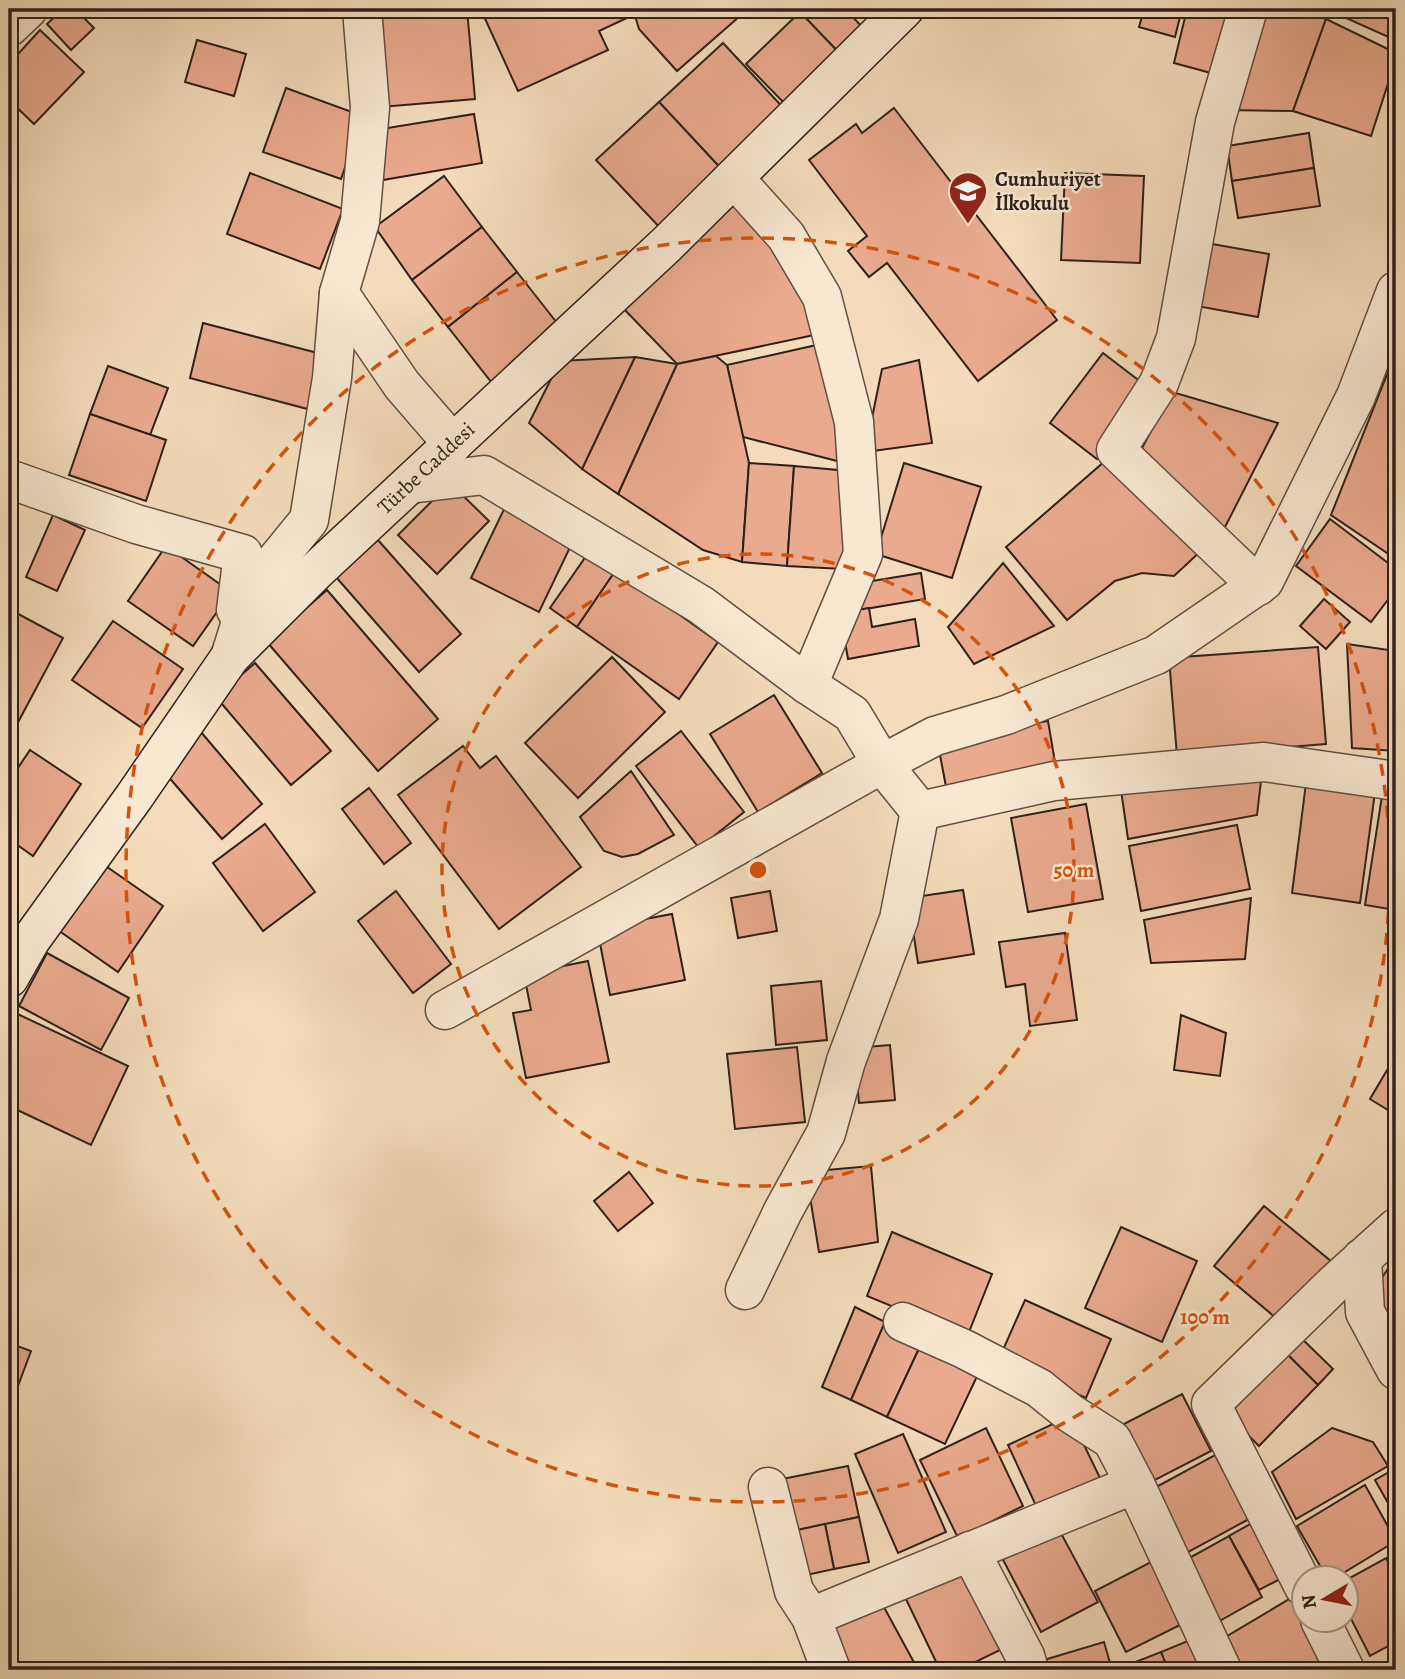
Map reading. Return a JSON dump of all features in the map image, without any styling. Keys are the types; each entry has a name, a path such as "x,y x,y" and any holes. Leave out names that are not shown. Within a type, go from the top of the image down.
{"street":[{"path":"9,27 28,9"},
{"path":"230,657 251,591 309,520 332,378 339,293 360,221 370,108 362,9"},
{"name":"Türbe Caddesi","path":"9,978 30,941 134,797 230,657 317,570 666,245 904,9"},
{"path":"1248,9 1215,122 1176,338 1159,383 1116,450 1258,586"},
{"path":"734,178 786,236 822,297 854,422 863,554 808,685"},
{"path":"445,1010 935,736 1006,715 1156,655 1258,586 1264,581 1356,396 1396,291"},
{"path":"339,293 402,385 453,444"},
{"path":"410,484 484,475 701,605 808,685 852,714 882,764 920,811 899,919 846,1061 826,1133 783,1211 745,1290"},
{"path":"9,479 135,524 243,554 230,657"},
{"path":"920,811 1054,781 1264,762 1396,781"},
{"path":"1292,1564 1211,1404 1396,1228"},
{"path":"1362,1258 1365,1312 1396,1370"},
{"path":"903,1322 964,1349 1039,1388 1070,1413 1112,1440 1222,1670"},
{"path":"811,1617 1135,1484"},
{"path":"768,1487 794,1591 811,1617 831,1670"},
{"path":"970,1551 1025,1656 1029,1670"},
{"path":"1327,1634 1345,1670"}],"building":[{"path":"63,9 75,9 94,28 71,50 47,24"},
{"path":"467,9 475,99 381,107 373,17"},
{"path":"490,9 627,9 631,16 599,31 608,50 518,91 482,12"},
{"path":"633,9 748,9 677,71 639,29"},
{"path":"797,9 845,9 869,34 844,58"},
{"path":"1048,9 1066,9 1059,18"},
{"path":"1144,9 1182,9 1175,37 1139,27"},
{"path":"1187,9 1231,9 1211,73 1174,63"},
{"path":"1258,9 1290,9 1326,19 1293,111 1226,110"},
{"path":"1326,9 1396,9 1396,38 1395,40"},
{"path":"800,12 844,58 791,110 746,64"},
{"path":"1326,19 1396,53 1371,136 1293,111"},
{"path":"40,30 84,72 34,124 9,100 9,64"},
{"path":"197,40 246,54 234,96 185,82"},
{"path":"723,43 790,115 727,175 659,102"},
{"path":"286,88 363,116 341,179 263,152"},
{"path":"659,102 727,175 665,233 596,160"},
{"path":"894,108 1057,320 978,381 887,263 869,277 848,251 867,236 809,160 856,124 862,133"},
{"path":"474,114 482,163 377,181 369,131"},
{"path":"1309,133 1314,168 1232,181 1227,146"},
{"path":"1314,168 1320,206 1238,218 1232,181"},
{"path":"250,173 343,209 320,269 227,234"},
{"path":"1065,173 1144,176 1140,263 1061,260"},
{"path":"444,176 482,227 412,280 375,227"},
{"path":"733,197 800,283 819,334 677,364 621,306"},
{"path":"482,227 517,272 448,327 412,280"},
{"path":"1201,242 1269,254 1258,317 1191,305"},
{"path":"517,272 561,328 492,383 448,327"},
{"path":"203,323 329,356 315,411 190,378"},
{"path":"821,344 849,464 743,437 727,365"},
{"path":"1103,353 1150,389 1097,459 1050,423"},
{"path":"716,356 727,365 749,463 742,562 703,550 618,494 677,364"},
{"path":"635,357 677,364 618,494 582,469"},
{"path":"635,357 582,469 529,423 560,361"},
{"path":"919,360 932,443 865,452 882,369"},
{"path":"108,366 168,388 150,435 90,414"},
{"path":"1390,367 1396,372 1396,559 1331,515"},
{"path":"1172,392 1278,423 1222,533 1134,463"},
{"path":"90,414 166,440 146,501 69,475"},
{"path":"1112,455 1203,549 1174,576 1142,573 1115,581 1067,620 1006,547"},
{"path":"749,463 794,466 787,566 742,562"},
{"path":"904,463 981,487 952,578 876,554"},
{"path":"794,466 849,471 843,569 787,566"},
{"path":"450,483 489,521 437,574 398,535"},
{"path":"507,503 575,537 539,612 471,578"},
{"path":"53,515 85,530 57,591 26,577"},
{"path":"1330,519 1396,569 1396,589 1371,622 1296,566"},
{"path":"378,540 461,634 419,672 336,577"},
{"path":"166,546 231,592 193,646 128,601"},
{"path":"589,552 616,570 577,627 550,608"},
{"path":"1003,563 1054,626 974,664 948,627"},
{"path":"616,570 718,642 679,699 577,627"},
{"path":"921,573 925,599 859,610 854,584"},
{"path":"327,590 438,719 378,771 267,642"},
{"path":"1324,599 1350,622 1326,649 1300,626"},
{"path":"869,608 872,627 915,619 919,646 848,659 840,613"},
{"path":"9,609 63,638 16,726 9,722"},
{"path":"113,621 183,669 142,728 72,680"},
{"path":"1347,644 1396,651 1396,751 1352,748"},
{"path":"1318,647 1326,744 1177,756 1169,658"},
{"path":"612,657 665,712 578,798 525,743"},
{"path":"255,663 331,751 291,785 216,697"},
{"path":"774,695 822,773 758,812 710,734"},
{"path":"1048,721 1057,774 947,792 937,739"},
{"path":"681,731 744,812 699,848 636,766"},
{"path":"201,732 262,804 222,839 160,767"},
{"path":"463,746 480,768 496,756 581,867 499,929 398,795"},
{"path":"30,750 81,784 33,856 9,839 9,781"},
{"path":"631,771 674,835 638,854 622,857 604,851 580,817"},
{"path":"1262,772 1257,815 1128,839 1120,783"},
{"path":"1306,783 1375,792 1360,903 1292,893"},
{"path":"369,788 411,843 384,864 342,809"},
{"path":"1382,796 1396,799 1396,910 1365,905"},
{"path":"1086,804 1103,899 1028,912 1011,818"},
{"path":"265,824 315,892 263,931 213,863"},
{"path":"1237,825 1250,889 1141,911 1129,846"},
{"path":"100,862 163,906 118,972 55,928"},
{"path":"963,890 974,954 918,963 908,898"},
{"path":"396,891 451,964 413,993 358,921"},
{"path":"770,891 777,931 738,938 731,898"},
{"path":"1251,898 1245,959 1151,963 1144,920"},
{"path":"672,914 685,980 610,995 597,928"},
{"path":"1065,933 1077,1020 1030,1026 1025,984 1006,987 999,942"},
{"path":"47,953 129,998 101,1050 19,1006"},
{"path":"588,961 609,1062 526,1078 513,1013 531,1010 524,974"},
{"path":"821,981 827,1040 776,1045 771,986"},
{"path":"9,1010 128,1066 91,1145 9,1106"},
{"path":"1181,1015 1226,1033 1220,1076 1174,1070"},
{"path":"890,1045 895,1100 859,1103 854,1048"},
{"path":"797,1047 805,1122 735,1129 727,1054"},
{"path":"1396,1055 1396,1115 1370,1099"},
{"path":"871,1166 878,1242 819,1252 810,1197 827,1170"},
{"path":"629,1172 653,1203 618,1231 594,1201"},
{"path":"1264,1206 1332,1262 1282,1323 1214,1266"},
{"path":"1121,1227 1197,1261 1162,1342 1085,1308"},
{"path":"892,1232 992,1274 967,1337 867,1296"},
{"path":"1396,1257 1396,1343 1370,1295"},
{"path":"1025,1300 1111,1339 1086,1398 999,1359"},
{"path":"855,1307 885,1322 851,1400 822,1387"},
{"path":"885,1322 923,1340 887,1417 851,1400"},
{"path":"1296,1333 1333,1369 1318,1385 1281,1348"},
{"path":"923,1340 981,1368 945,1444 887,1417"},
{"path":"9,1343 31,1351 9,1410"},
{"path":"1281,1348 1318,1385 1259,1446 1220,1407"},
{"path":"1182,1394 1211,1451 1151,1482 1122,1425"},
{"path":"1070,1416 1100,1478 1037,1508 1008,1445"},
{"path":"986,1428 1023,1506 958,1538 920,1460"},
{"path":"1332,1428 1373,1442 1388,1466 1296,1519 1272,1472"},
{"path":"903,1434 946,1532 898,1553 855,1454"},
{"path":"1215,1455 1249,1519 1181,1556 1147,1492"},
{"path":"848,1466 859,1517 788,1532 777,1480"},
{"path":"1396,1468 1396,1517 1375,1480"},
{"path":"1365,1485 1396,1541 1358,1564 1319,1564 1297,1526"},
{"path":"859,1517 869,1562 834,1569 825,1524"},
{"path":"1252,1523 1282,1578 1259,1590 1229,1536"},
{"path":"825,1524 834,1569 797,1577 788,1532"},
{"path":"1056,1524 1098,1602 1041,1632 1000,1554"},
{"path":"1229,1536 1262,1597 1216,1623 1182,1562"},
{"path":"1386,1558 1396,1577 1396,1642 1370,1656 1359,1634 1360,1572"},
{"path":"1151,1562 1182,1624 1126,1652 1095,1591"},
{"path":"958,1565 1000,1650 959,1670 940,1670 903,1593"},
{"path":"879,1598 917,1668 914,1670 850,1670 827,1627"},
{"path":"1290,1599 1290,1634 1307,1634 1323,1670 1238,1670 1224,1638"},
{"path":"1195,1638 1209,1670 1168,1670 1161,1652"},
{"path":"1104,1642 1112,1670 1047,1670 1044,1660"},
{"path":"1161,1652 1168,1670 1132,1670 1130,1664"}],"place":[{"name":"Cumhuriyet İlkokulu","path":"968,225"}]}
